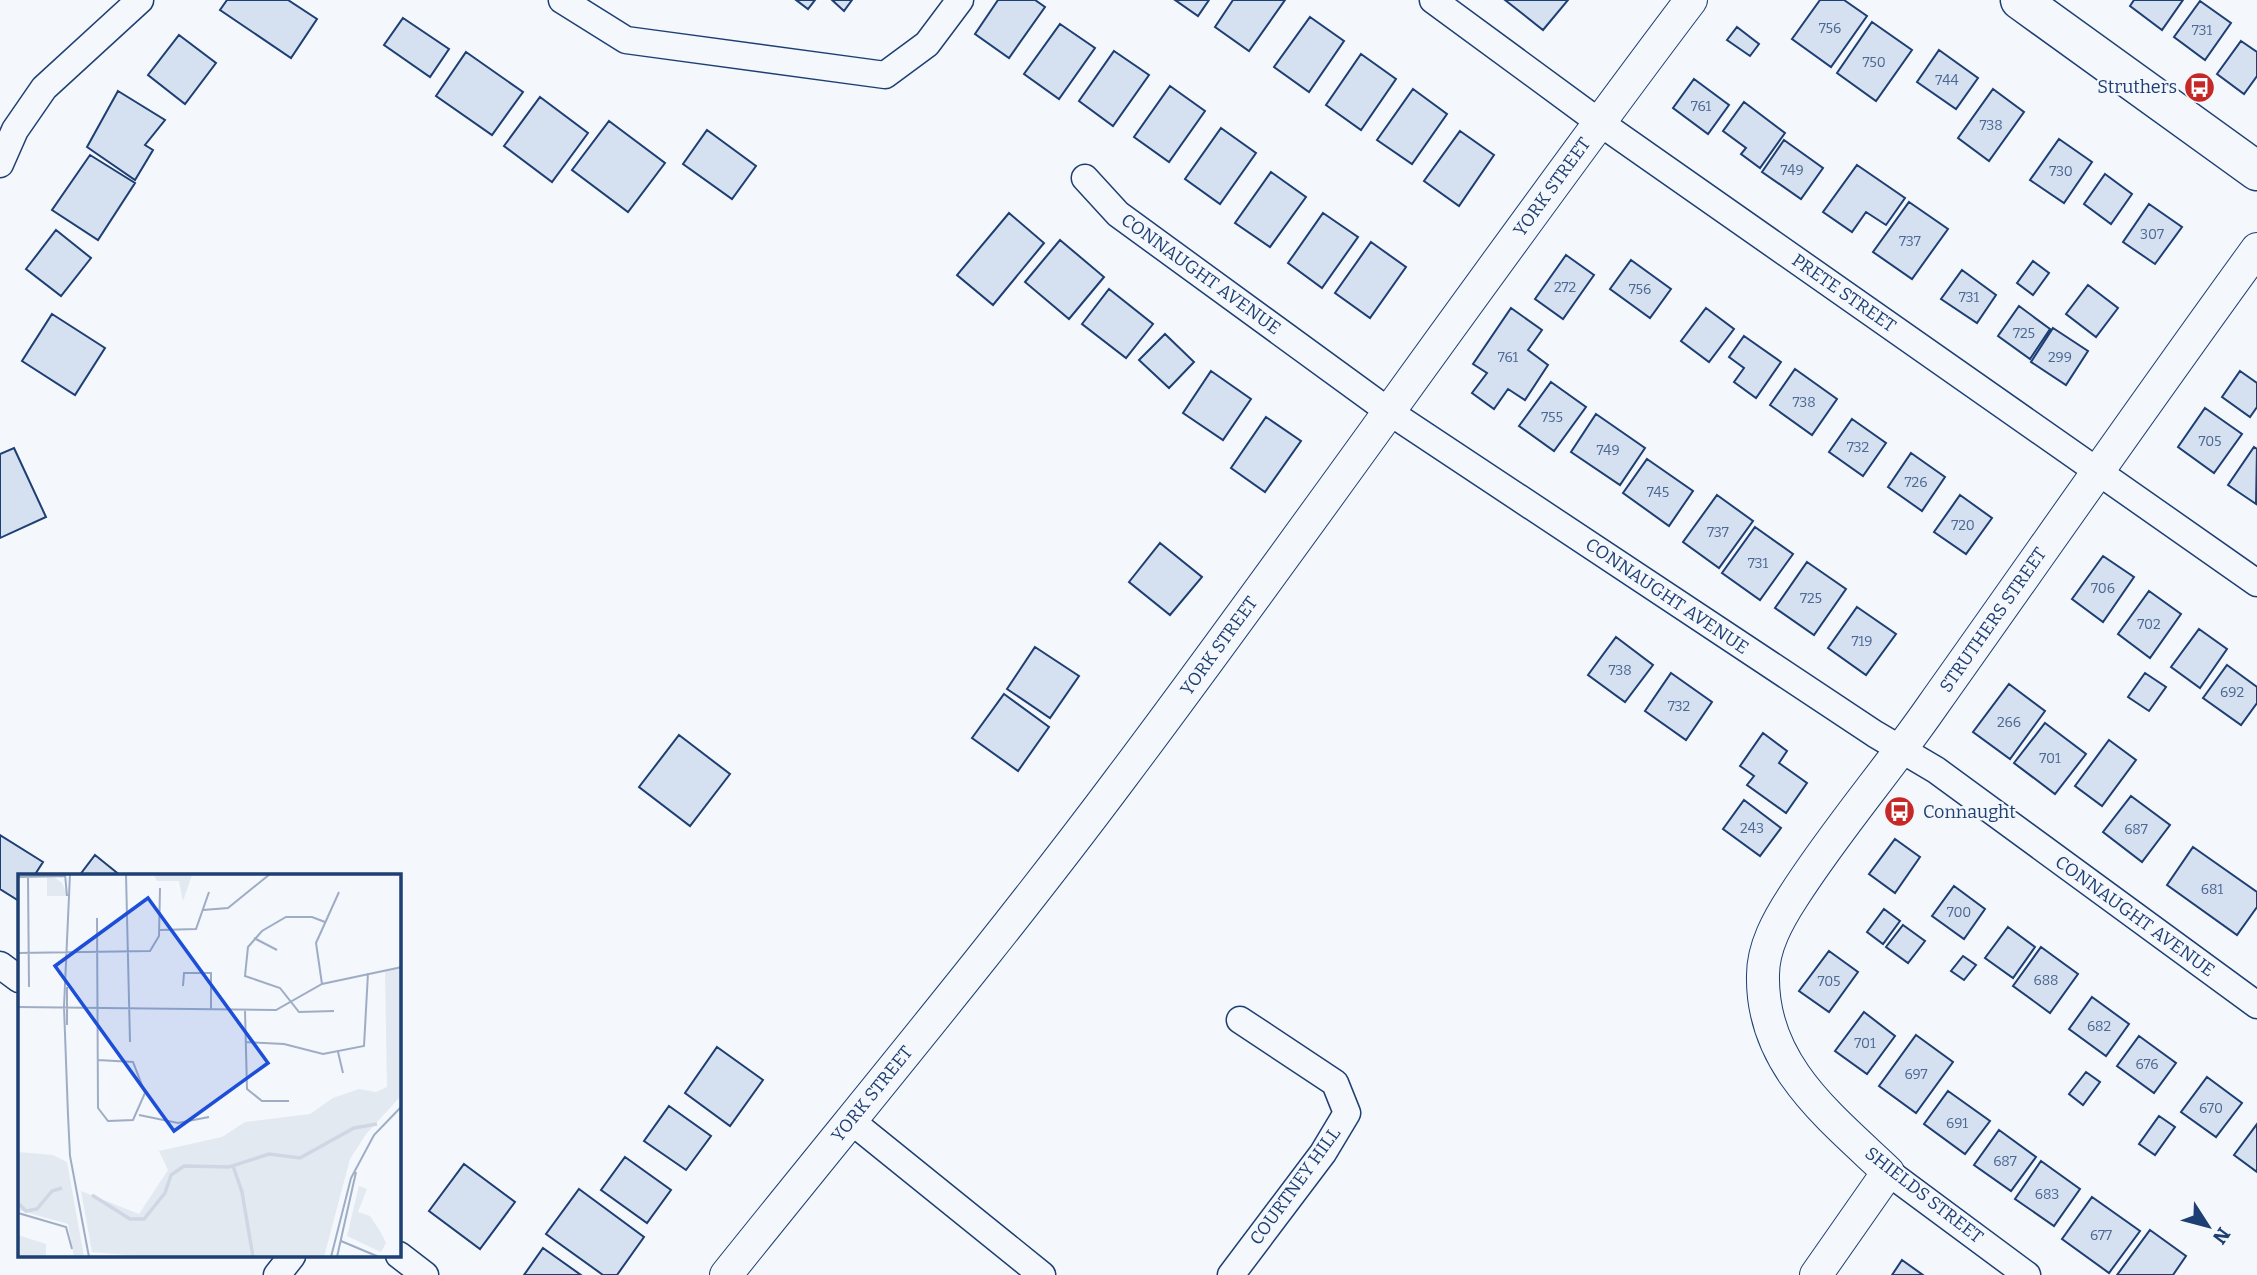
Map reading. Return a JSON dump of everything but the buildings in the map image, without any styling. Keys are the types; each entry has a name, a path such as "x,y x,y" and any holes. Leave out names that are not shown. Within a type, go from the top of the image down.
{"main road":[{"path":"2020,0 2257,171"}],"street":[{"path":"0,164 15,130 44,88 140,0"},
{"path":"562,0 626,40 886,75 928,44 960,0"},
{"name":"PRETE STREET","path":"1433,0 1599,122 2257,583"},
{"name":"YORK STREET","path":"726,1275 1036,891 1391,413 1599,122 1691,0"},
{"name":"CONNAUGHT AVENUE","path":"1085,178 1118,215 1391,413 1936,770 2257,1005"},
{"name":"STRUTHERS STREET","path":"1763,1003 1767,949 1794,896 1902,749 2257,249"},
{"path":"0,965 18,978"},
{"name":"SHIELDS STREET","path":"1763,1003 1771,1038 1801,1086 1888,1172 2028,1275"},
{"name":"COURTNEY HILL","path":"1231,1275 1322,1153 1347,1113 1335,1083 1240,1020"},
{"path":"850,1120 1042,1275"},
{"path":"1816,1275 1888,1172"},
{"path":"401,1257 425,1275"},
{"path":"277,1275 290,1258"}],"place":[{"name":"Struthers","path":"2200,87"},
{"name":"Connaught","path":"1900,812"}]}
